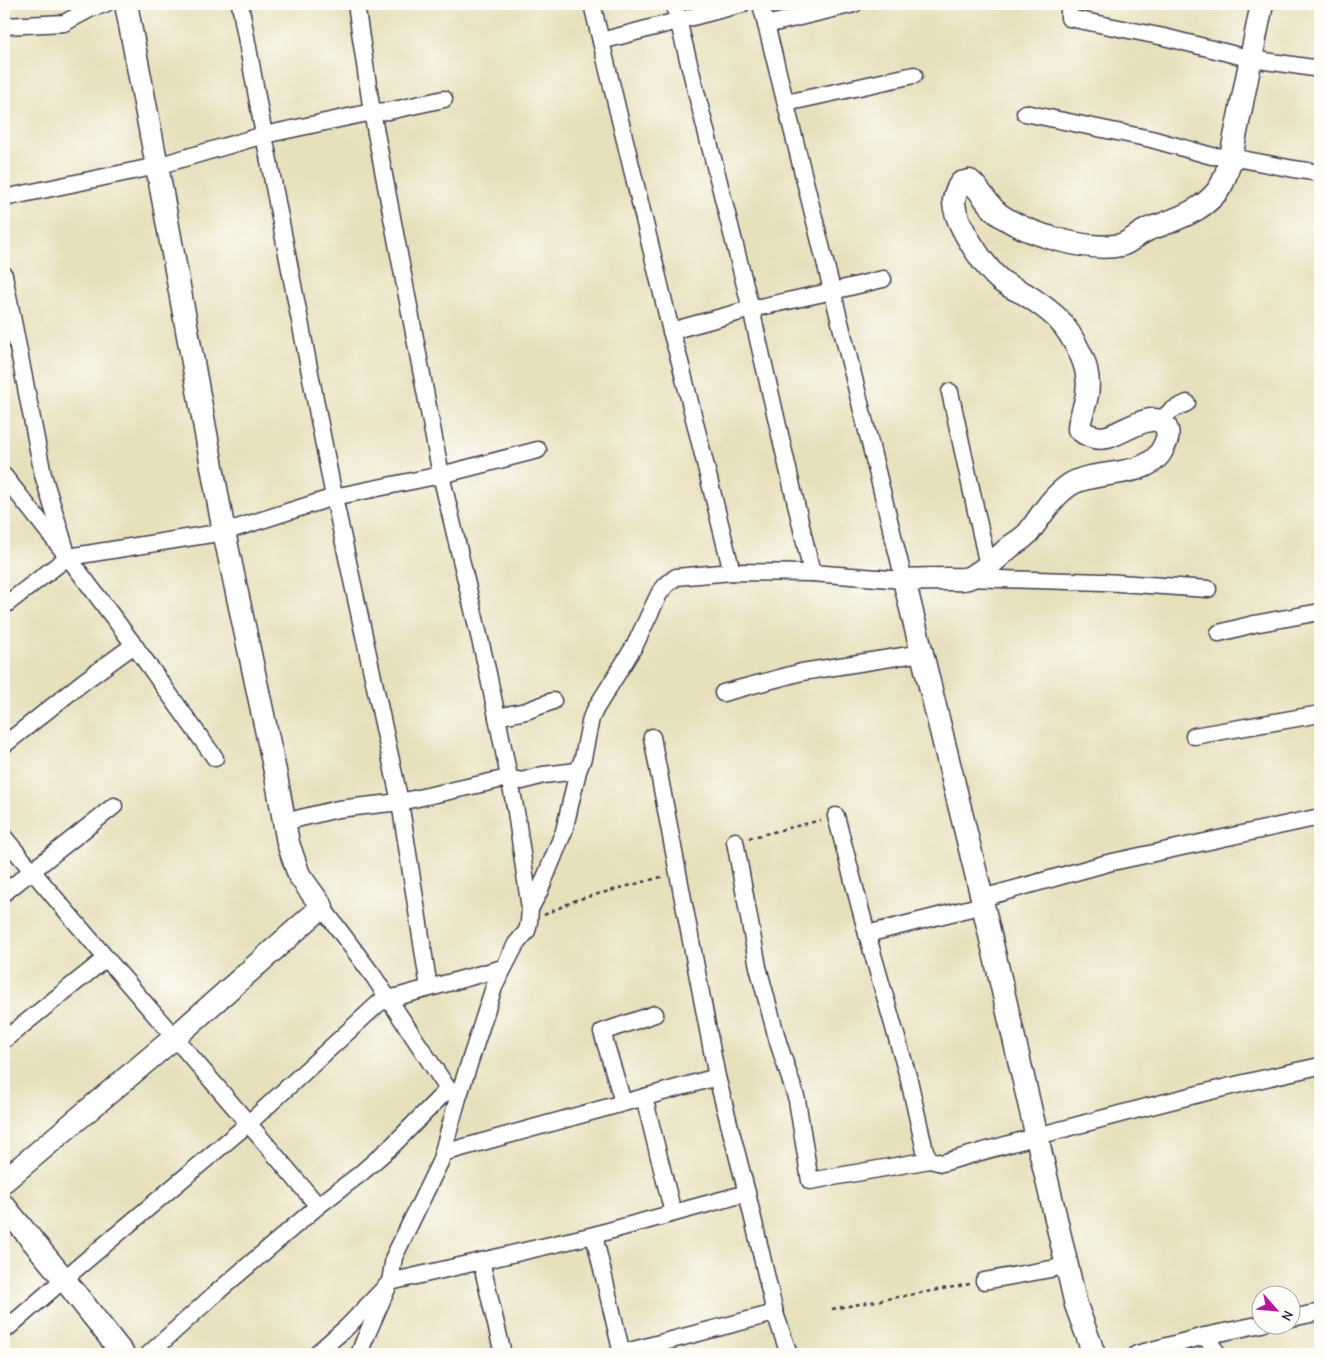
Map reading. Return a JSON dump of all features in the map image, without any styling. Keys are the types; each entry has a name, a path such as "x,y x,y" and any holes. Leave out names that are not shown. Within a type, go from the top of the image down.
{"street":[{"path":"4,26 64,23 92,8 106,4"},
{"path":"126,4 224,532 276,776 288,843 299,875 389,999 453,1093"},
{"path":"240,4 334,497 400,802 429,988"},
{"path":"356,4 372,112 440,475 487,669 516,812 530,909 526,931 516,944 494,987 453,1093 440,1162 394,1257 390,1282 359,1354"},
{"path":"592,4 671,331 732,572"},
{"path":"674,4 751,309 812,573"},
{"path":"601,41 742,4"},
{"path":"761,4 983,901 1076,1305 1094,1354"},
{"path":"766,26 854,4"},
{"path":"1069,4 1069,18 1164,37 1252,58 1320,70"},
{"path":"967,578 988,566 1027,534 1049,503 1073,483 1149,465 1162,453 1168,436 1167,429 1163,423 1156,419 1148,420 1123,432 1107,437 1090,436 1084,434 1079,429 1079,422 1088,391 1088,378 1081,355 1068,332 1057,318 1028,296 1002,281 986,265 963,230 954,201 956,189 961,182 970,182 976,186 991,208 1010,222 1045,236 1087,246 1122,244 1147,229 1201,207 1223,182 1231,157 1262,4"},
{"path":"786,103 914,75"},
{"path":"4,198 157,166 264,135 372,112 389,112 444,98"},
{"path":"1025,113 1151,139 1212,156 1231,157 1320,173"},
{"path":"4,275 43,475 68,557"},
{"path":"671,331 751,309 883,278"},
{"path":"950,392 988,566"},
{"path":"1159,421 1172,410 1187,403"},
{"path":"4,606 68,557 224,532 334,497 440,475 538,450"},
{"path":"4,476 134,645 215,758"},
{"path":"530,909 540,890 564,831 578,771 583,758 591,718 635,645 662,589 676,577 732,572 812,573 904,580 967,578 1104,582 1208,589"},
{"path":"1219,633 1254,624 1320,612"},
{"path":"4,745 134,645"},
{"path":"723,693 802,672 922,652"},
{"path":"497,718 526,711 553,701"},
{"path":"1194,736 1320,714"},
{"path":"652,737 717,1077 775,1313 790,1354"},
{"path":"284,822 338,810 400,802 508,778 522,781 543,775 578,771"},
{"path":"4,893 114,806"},
{"path":"836,816 867,934 909,1080 925,1150 930,1160"},
{"path":"867,934 1108,864 1320,817"},
{"path":"4,837 105,959 249,1123 318,1206"},
{"path":"735,841 758,967 778,1042 797,1100 810,1181 930,1160 942,1164 1037,1136 1267,1077 1320,1066"},
{"path":"4,1181 174,1038 322,907"},
{"path":"4,1040 105,959"},
{"path":"4,1331 64,1278 249,1123 379,1003 503,968"},
{"path":"624,1102 602,1032 655,1014"},
{"path":"443,1153 717,1077"},
{"path":"149,1354 216,1293 318,1206 360,1174 453,1093"},
{"path":"644,1097 673,1213"},
{"path":"316,1354 347,1327 390,1282 594,1235 747,1193"},
{"path":"4,1206 64,1278 123,1354"},
{"path":"594,1235 621,1354 775,1313"},
{"path":"481,1261 503,1354"},
{"path":"984,1281 1067,1266"},
{"path":"1302,1316 1320,1312"},
{"path":"1137,1354 1252,1326"},
{"path":"1205,1336 1218,1354"}],"path":[{"path":"735,841 836,816"},
{"path":"526,931 534,926 540,917 576,900 678,873"},
{"path":"832,1309 984,1281"}],"green space":[{"path":"778,4 823,4 780,14"}]}
